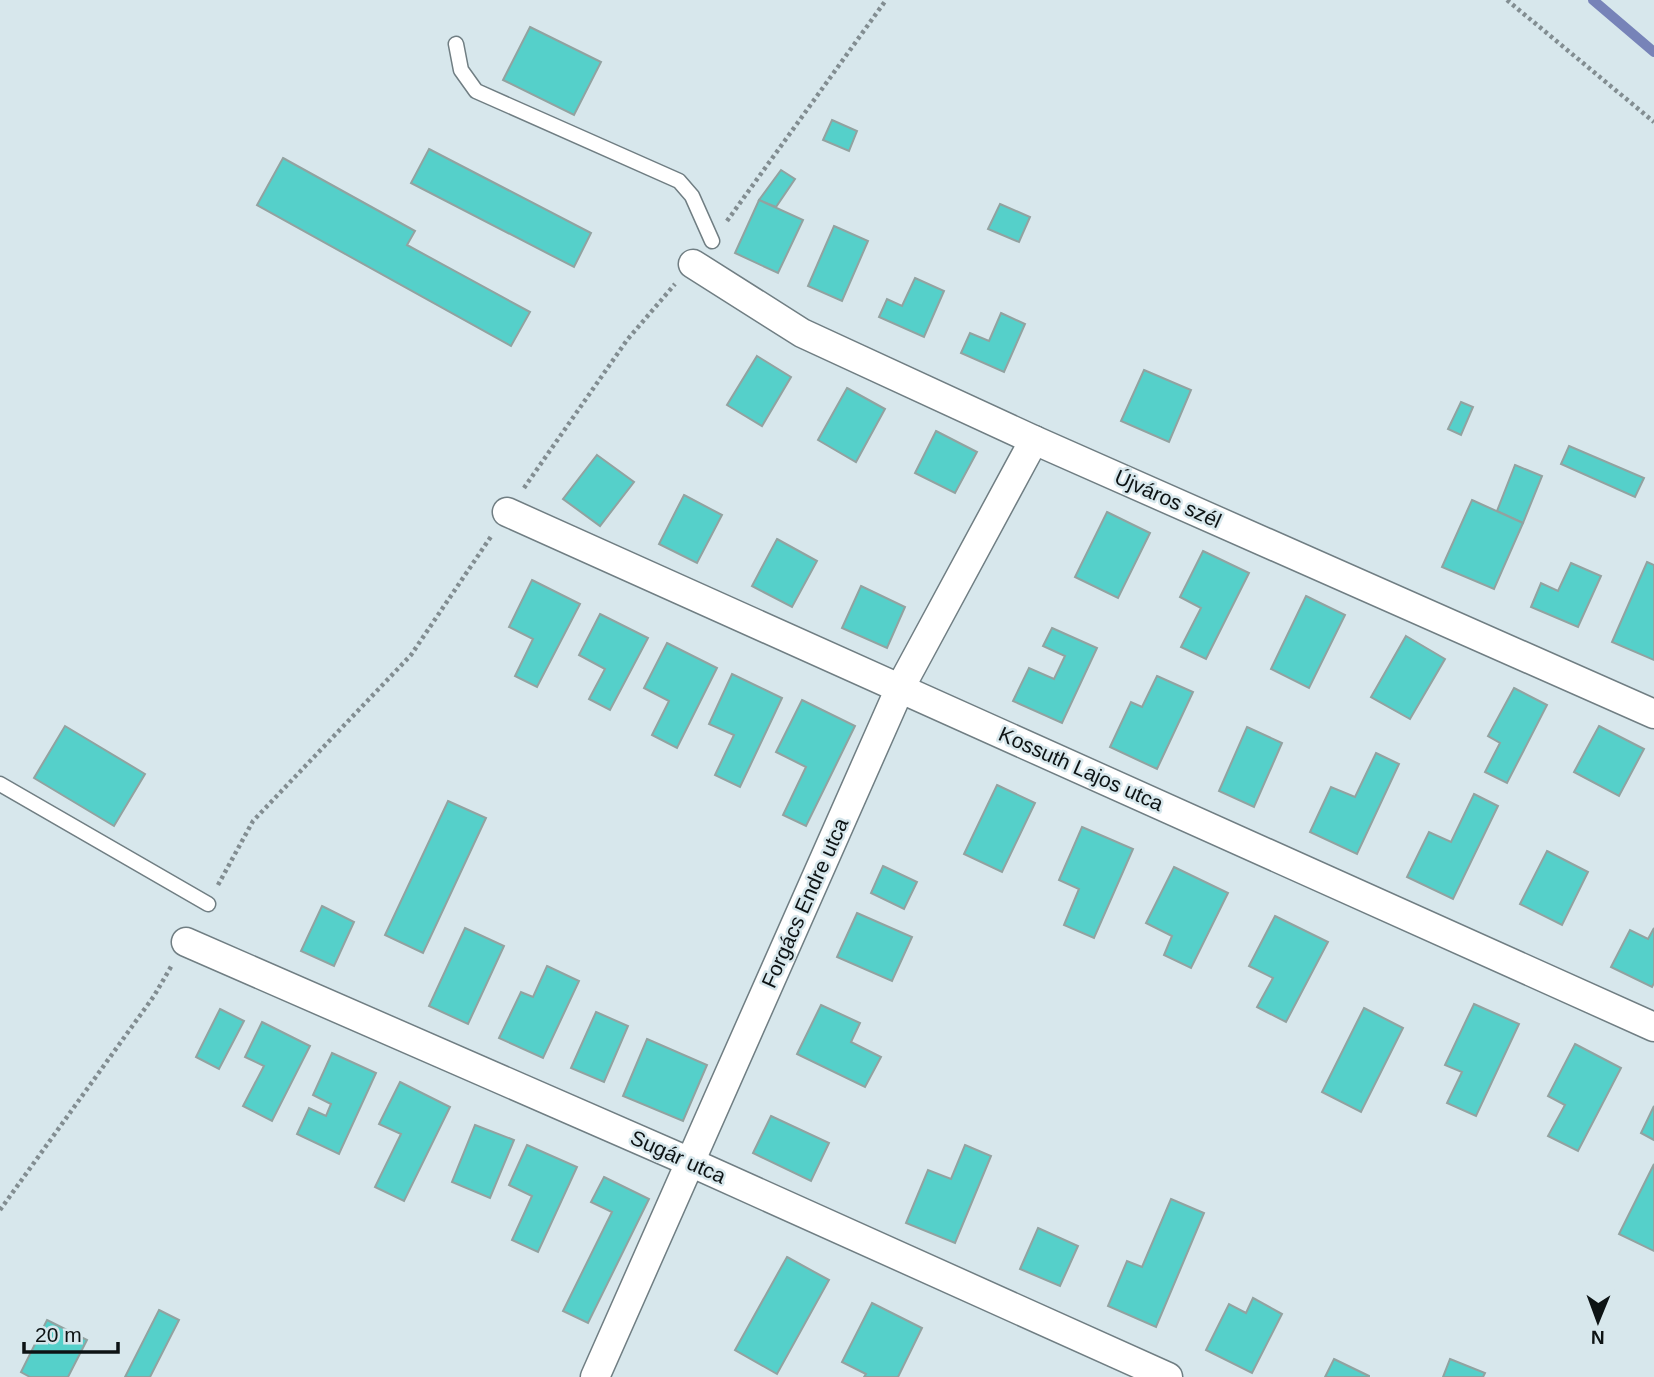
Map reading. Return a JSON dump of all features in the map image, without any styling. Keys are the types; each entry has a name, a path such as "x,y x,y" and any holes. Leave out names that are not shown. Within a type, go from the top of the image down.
{"street":[{"name":"Újváros szél","path":"693,264 802,333 1034,440 1654,714"},
{"name":"Forgács Endre utca","path":"595,1377 900,688 1034,440"},
{"name":"Kossuth Lajos utca","path":"508,512 1654,1027"},
{"name":"Sugár utca","path":"186,942 690,1162 1168,1377"}],"lane":[{"path":"456,44 461,70 476,91 679,181 692,195 712,241"},
{"path":"0,784 208,904"}],"path":[{"path":"712,241 886,0"},
{"path":"1507,0 1654,122"},
{"path":"208,904 254,821 411,655 627,340 693,264"},
{"path":"0,1209 153,996 186,942"}],"building":[{"path":"530,27 601,62 574,115 503,80"},
{"path":"832,120 857,131 849,151 823,140"},
{"path":"429,149 591,233 574,267 411,183"},
{"path":"283,158 415,231 407,245 530,312 511,346 257,205"},
{"path":"781,170 795,179 776,207 759,200"},
{"path":"759,200 803,220 778,273 735,253"},
{"path":"1000,204 1030,217 1019,242 988,229"},
{"path":"834,226 868,241 842,301 808,286"},
{"path":"915,278 944,291 924,337 879,317 887,299 902,306"},
{"path":"1001,313 1025,324 1004,372 961,353 970,333 989,341"},
{"path":"757,356 791,377 762,426 727,405"},
{"path":"1144,370 1191,390 1169,442 1121,421"},
{"path":"847,388 885,409 856,462 818,440"},
{"path":"1461,402 1473,407 1461,435 1448,429"},
{"path":"936,431 977,452 955,493 915,473"},
{"path":"1569,446 1644,478 1635,497 1561,464"},
{"path":"597,455 634,482 600,526 563,499"},
{"path":"1515,465 1542,476 1523,523 1497,511"},
{"path":"684,495 722,515 697,563 659,544"},
{"path":"1472,500 1523,523 1494,589 1442,567"},
{"path":"1107,512 1150,533 1118,598 1075,577"},
{"path":"777,539 817,561 792,607 752,586"},
{"path":"1203,551 1249,573 1206,659 1181,647 1201,608 1180,597"},
{"path":"1647,562 1654,565 1654,660 1612,642"},
{"path":"1571,563 1601,576 1578,627 1531,607 1541,583 1558,591"},
{"path":"532,580 580,604 537,687 515,676 533,639 509,627"},
{"path":"861,586 905,607 887,648 842,628"},
{"path":"1306,596 1345,615 1309,688 1271,669"},
{"path":"600,614 648,638 610,710 589,699 605,669 579,655"},
{"path":"1052,628 1097,648 1062,723 1013,701 1029,668 1054,679 1065,656 1043,646"},
{"path":"1406,636 1445,659 1410,719 1371,697"},
{"path":"667,643 717,668 677,748 652,735 669,701 644,688"},
{"path":"732,674 782,698 740,787 715,775 734,735 709,724"},
{"path":"1157,676 1193,692 1157,769 1110,747 1131,702 1142,707"},
{"path":"1514,688 1547,705 1507,783 1485,772 1500,743 1488,736"},
{"path":"802,700 855,726 806,826 783,815 806,767 776,752"},
{"path":"65,726 145,774 114,826 34,778"},
{"path":"1599,726 1644,749 1619,796 1574,772"},
{"path":"1247,727 1282,743 1254,807 1219,791"},
{"path":"1376,753 1399,764 1357,854 1310,832 1331,787 1355,797"},
{"path":"997,785 1035,803 1002,872 964,854"},
{"path":"1474,794 1498,806 1453,899 1407,877 1429,832 1451,842"},
{"path":"448,801 486,818 423,953 385,935"},
{"path":"1082,827 1133,849 1094,938 1064,925 1079,889 1059,880"},
{"path":"1547,851 1588,872 1562,925 1520,904"},
{"path":"883,866 917,882 904,909 871,893"},
{"path":"1174,867 1228,893 1191,968 1164,955 1172,936 1146,923"},
{"path":"322,906 354,922 334,966 301,951"},
{"path":"857,913 912,937 892,981 837,957"},
{"path":"1275,916 1328,942 1286,1022 1257,1007 1273,978 1249,966"},
{"path":"465,928 504,946 468,1024 429,1006"},
{"path":"1654,928 1652,987 1611,967 1630,930 1648,939"},
{"path":"547,966 579,981 543,1058 499,1038 521,992 533,997"},
{"path":"1474,1004 1519,1024 1476,1116 1447,1103 1462,1072 1445,1065"},
{"path":"821,1005 860,1023 851,1042 881,1057 865,1087 797,1054"},
{"path":"1364,1008 1403,1028 1361,1112 1322,1092"},
{"path":"220,1009 244,1021 219,1069 196,1057"},
{"path":"596,1012 628,1026 604,1082 571,1068"},
{"path":"262,1022 310,1046 272,1121 243,1106 264,1066 245,1057"},
{"path":"647,1039 707,1065 683,1121 623,1096"},
{"path":"1575,1044 1621,1068 1578,1151 1548,1136 1565,1105 1548,1096"},
{"path":"332,1053 376,1073 339,1154 297,1134 309,1108 326,1116 331,1104 313,1095"},
{"path":"400,1082 450,1107 404,1201 375,1187 401,1134 379,1124"},
{"path":"1654,1106 1654,1140 1641,1133"},
{"path":"771,1116 829,1143 811,1181 753,1153"},
{"path":"475,1125 514,1140 490,1198 452,1182"},
{"path":"527,1145 577,1167 538,1252 512,1240 532,1196 509,1185"},
{"path":"965,1145 991,1156 955,1243 906,1223 928,1170 951,1179"},
{"path":"1654,1164 1654,1251 1619,1234"},
{"path":"604,1177 649,1199 588,1323 563,1311 612,1212 591,1202"},
{"path":"1171,1199 1204,1213 1156,1327 1108,1306 1127,1261 1142,1267"},
{"path":"1038,1228 1078,1246 1060,1286 1020,1269"},
{"path":"787,1257 829,1280 777,1374 735,1350"},
{"path":"1253,1298 1282,1314 1252,1373 1206,1350 1229,1304 1246,1313"},
{"path":"872,1303 922,1328 898,1377 864,1377 866,1374 842,1362"},
{"path":"159,1310 179,1320 150,1377 125,1377"},
{"path":"47,1320 87,1340 68,1377 30,1377 21,1372"},
{"path":"1334,1359 1369,1376 1369,1377 1325,1377"},
{"path":"1450,1359 1485,1373 1483,1377 1443,1377"}],"waterway":[{"path":"1593,0 1654,52"}]}
